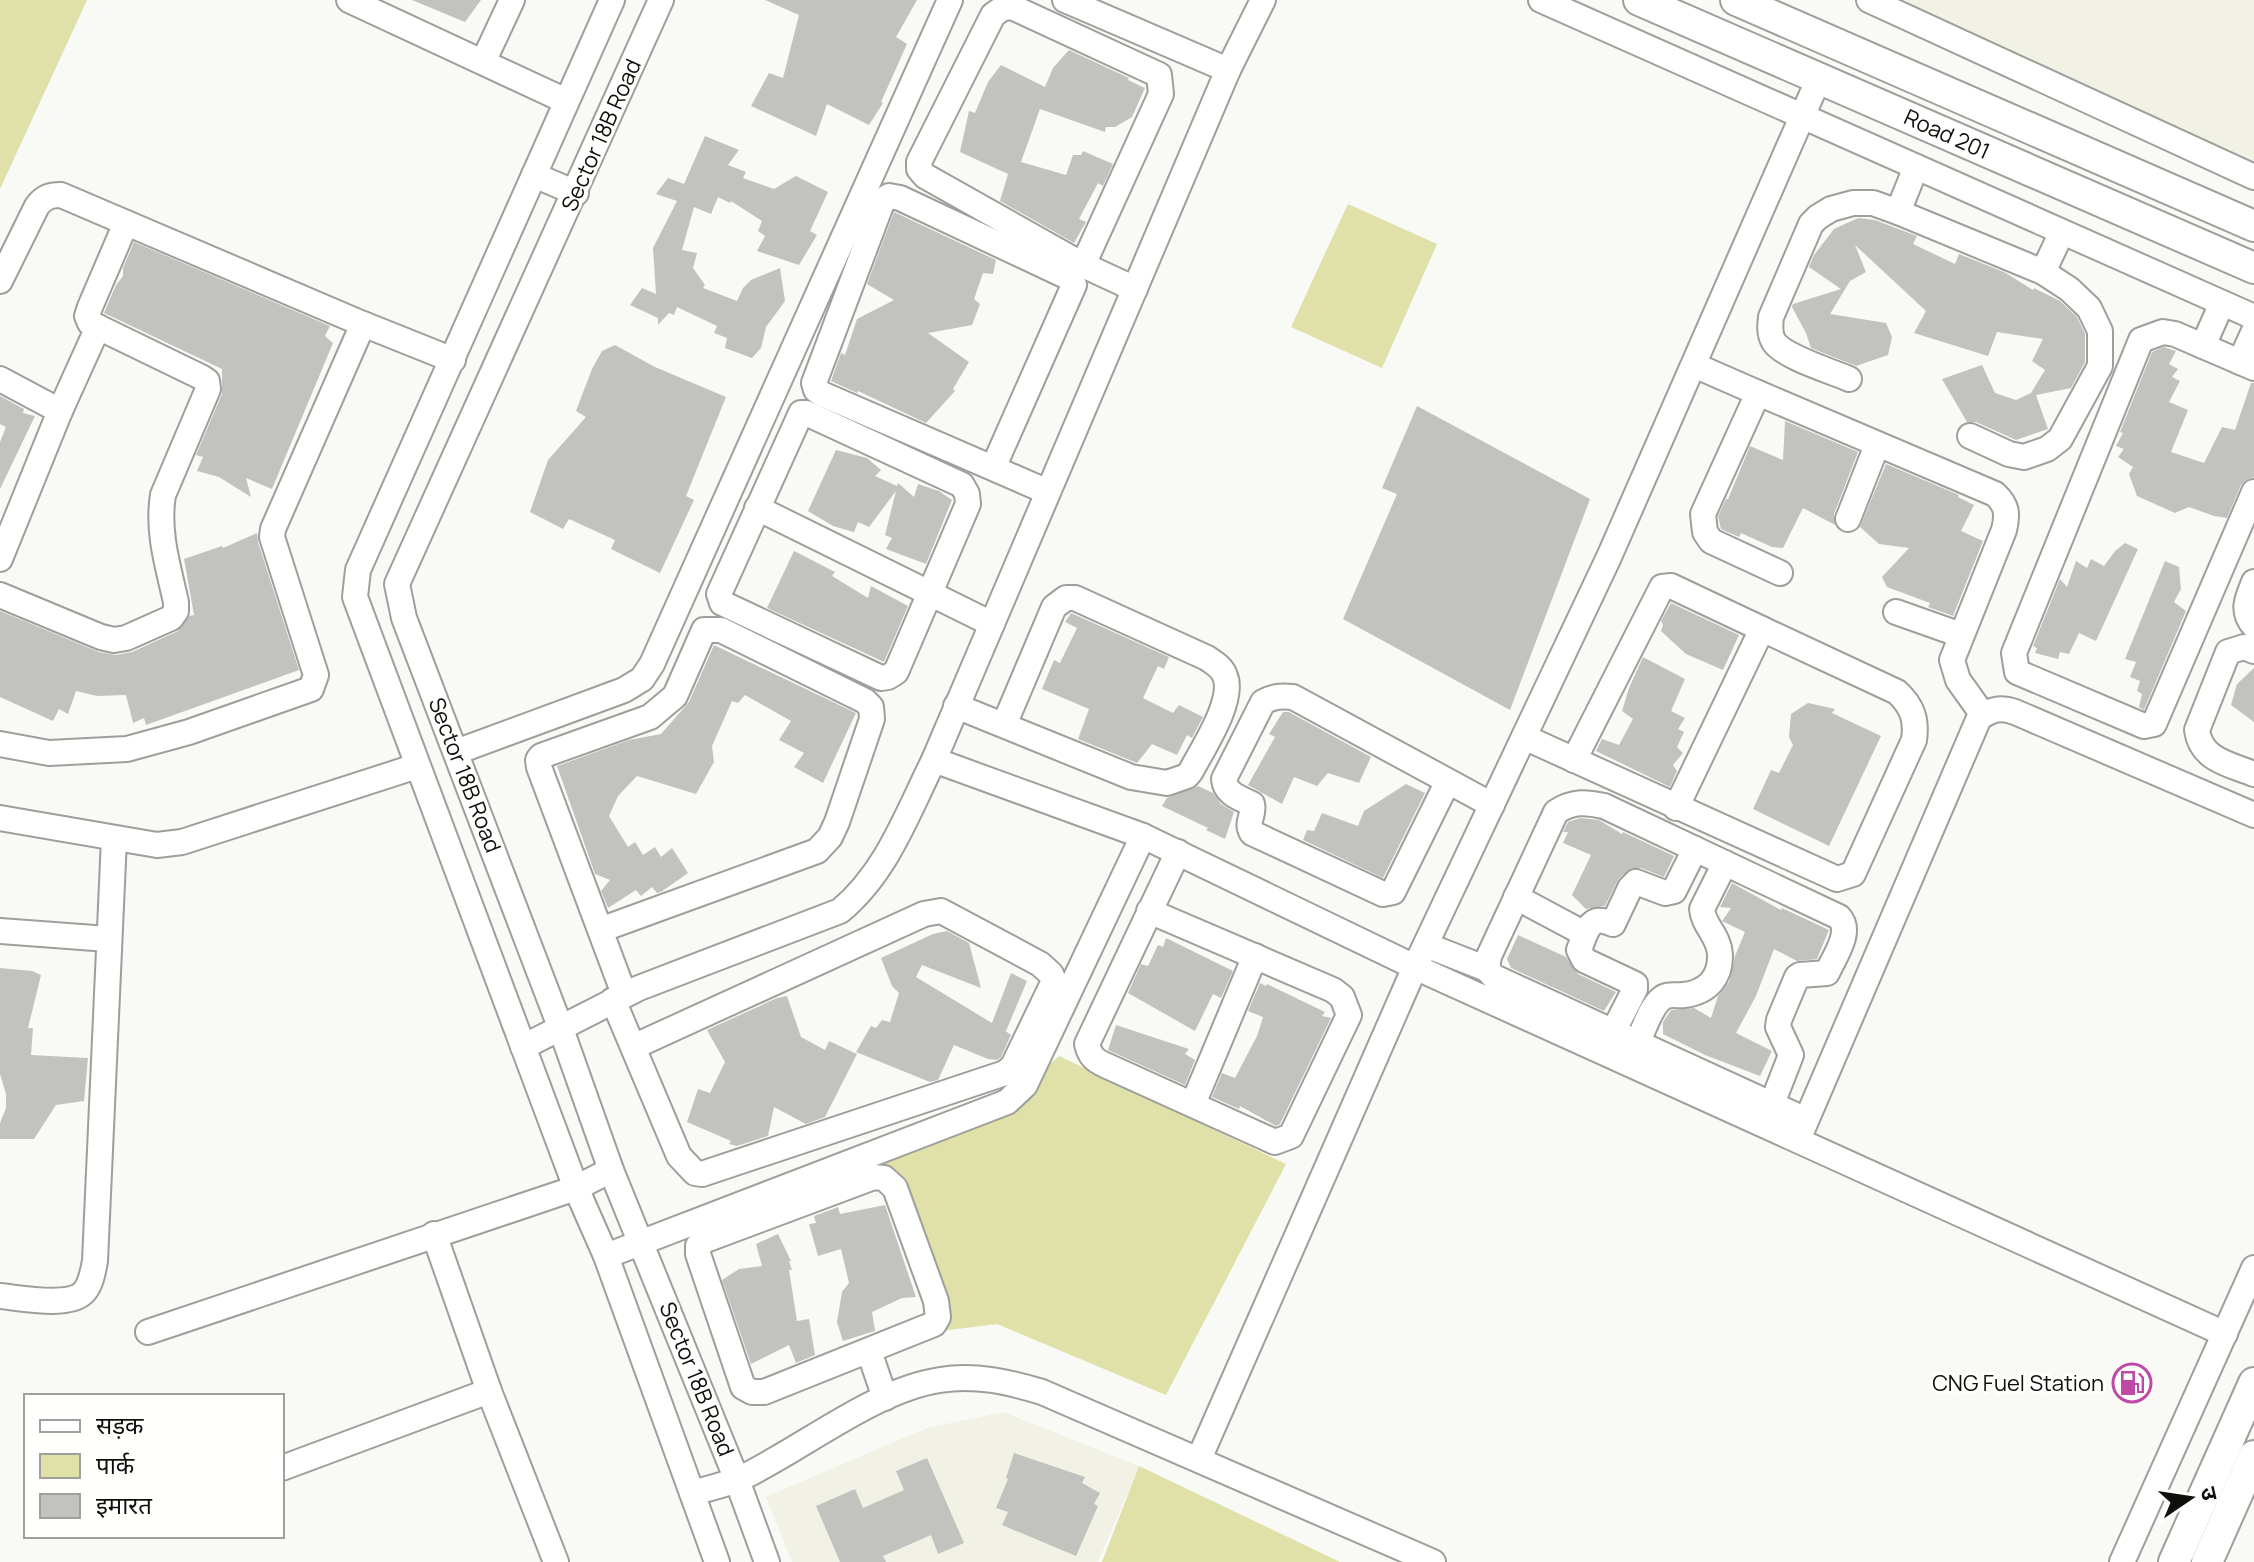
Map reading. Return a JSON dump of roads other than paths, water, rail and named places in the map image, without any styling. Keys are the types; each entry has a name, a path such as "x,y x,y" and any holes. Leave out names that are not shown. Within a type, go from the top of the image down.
{"main road":[{"name":"Road 201","path":"1639,0 2254,268"},
{"name":"Road 201","path":"1743,1 2254,226"},
{"path":"2174,1562 2254,1383"},
{"path":"2207,1562 2254,1456"}],"street":[{"path":"349,0 484,60 566,101"},
{"path":"484,60 512,0"},
{"name":"Sector 18B Road","path":"612,0 358,570 355,597 576,1188 606,1256 717,1562"},
{"name":"Sector 18B Road","path":"661,0 397,584 404,618 561,1029 611,1170 643,1243 767,1562"},
{"path":"456,752 624,690 642,679 652,664 950,0"},
{"path":"1065,0 1228,70"},
{"path":"523,1047 619,997 840,911 861,894 883,864 934,760 1228,70 1263,0"},
{"path":"1541,0 2254,317"},
{"path":"1869,0 2254,177"},
{"path":"1083,265 1161,94 1162,83 1159,75 1012,7 1003,8 993,15 919,162 919,169 925,176 1083,265 1135,289"},
{"path":"1199,1459 1420,956 1609,557 1819,78"},
{"path":"1898,212 1916,167"},
{"path":"534,175 576,193"},
{"path":"0,281 37,206 51,195 61,195 453,360"},
{"path":"993,468 1074,285 1070,278 900,198 889,196 883,200 819,369 814,383 816,390 993,468 1048,492"},
{"path":"1849,379 1787,353 1774,343 1769,328 1811,224 1831,209 1853,203 1873,203 2043,272 2069,289 2089,308 2100,331 2100,366 2060,439 2047,449 2024,457 2009,454 1970,436"},
{"path":"0,595 114,640 126,638 171,618 176,611 161,533 160,510 163,495 208,389 207,381 90,323 87,316 90,307 126,223"},
{"path":"2043,272 2062,232"},
{"path":"2203,346 2222,303"},
{"path":"0,744 49,753 127,749 189,732 311,689 316,675 272,537 273,529 363,324"},
{"path":"0,559 98,327"},
{"path":"2254,331 2247,365 2163,332 2141,340 2014,653 2017,672 2144,726 2154,724 2254,492"},
{"path":"1694,365 1995,494 2003,501 2007,510 2004,530 1952,660 1955,672 1983,715"},
{"path":"0,379 60,411"},
{"path":"1758,393 1703,514 1702,523 1711,541 1780,573"},
{"path":"801,413 962,485 968,504 896,672 881,678 722,603 719,594 757,508 801,413"},
{"path":"1848,519 1877,445"},
{"path":"757,508 992,624"},
{"path":"2254,582 2245,604 2246,614 2254,626"},
{"path":"1524,737 1676,808 1837,879 1853,874 1914,740 1916,724 1912,709 1897,692 1671,586 1662,587 1574,760"},
{"path":"956,706 1131,777 1167,783 1191,771 1227,697 1226,678 1223,671 1207,658 1075,598 1066,598 1054,607 1004,725"},
{"path":"1896,612 1961,635"},
{"path":"600,930 817,851 830,837 837,822 872,719 871,707 865,701 713,629 704,630 675,696 650,717 541,756 538,760 600,930 633,1047 679,1156 695,1173 702,1174 1005,1073 1013,1066 1054,981 1040,964 941,911 924,914 633,1047"},
{"path":"1676,808 1762,629"},
{"path":"2254,651 2244,647 2228,652 2197,730 2199,743 2207,754 2254,774"},
{"path":"1448,781 1393,892 1383,894 1252,833 1249,822 1254,809 1252,804 1229,793 1224,779 1263,702 1273,696 1283,696 1293,697 1448,781 1492,805"},
{"path":"1802,1130 1979,718 1990,710 2003,708 2015,712 2254,815"},
{"path":"934,760 1143,836 1420,956 1802,1130 2225,1334"},
{"path":"0,818 157,845 182,842 417,766"},
{"path":"1487,969 1489,956 1556,812 1574,803 1604,806 1839,917 1845,927 1827,973 1797,977 1779,1020 1778,1027 1791,1055 1772,1104"},
{"path":"606,1256 1007,1102 1025,1085 1143,836"},
{"path":"0,1296 54,1301 71,1299 81,1295 89,1285 95,1261 114,839"},
{"path":"1613,1032 1635,984 1584,960 1579,950 1585,934 1594,920 1613,924 1636,882 1665,893 1674,891 1695,849"},
{"path":"1149,911 1333,990 1342,997 1349,1015 1296,1129 1285,1140 1275,1142 1093,1059 1089,1051 1087,1044 1149,911 1178,852"},
{"path":"1637,1043 1659,1000 1669,995 1695,994 1715,979 1720,967 1718,942 1702,909 1725,863"},
{"path":"1516,897 1585,934"},
{"path":"0,931 108,939"},
{"path":"1193,1104 1255,956"},
{"path":"1420,956 1487,969 1494,977 1772,1104 1802,1130"},
{"path":"148,1332 576,1188 611,1170"},
{"path":"874,1177 891,1183 936,1301 938,1317 927,1329 869,1351 764,1392 752,1392 743,1387 698,1254 698,1246 703,1241 874,1177"},
{"path":"434,1234 489,1391 556,1562"},
{"path":"2122,1562 2225,1334 2245,1312 2254,1268"},
{"path":"869,1351 885,1398"},
{"path":"692,1493 737,1480 902,1388 941,1379 978,1378 1009,1382 1042,1392 1433,1562"},
{"path":"284,1467 489,1391"}],"place":[{"name":"CNG Fuel Station","path":"2132,1383"}]}
